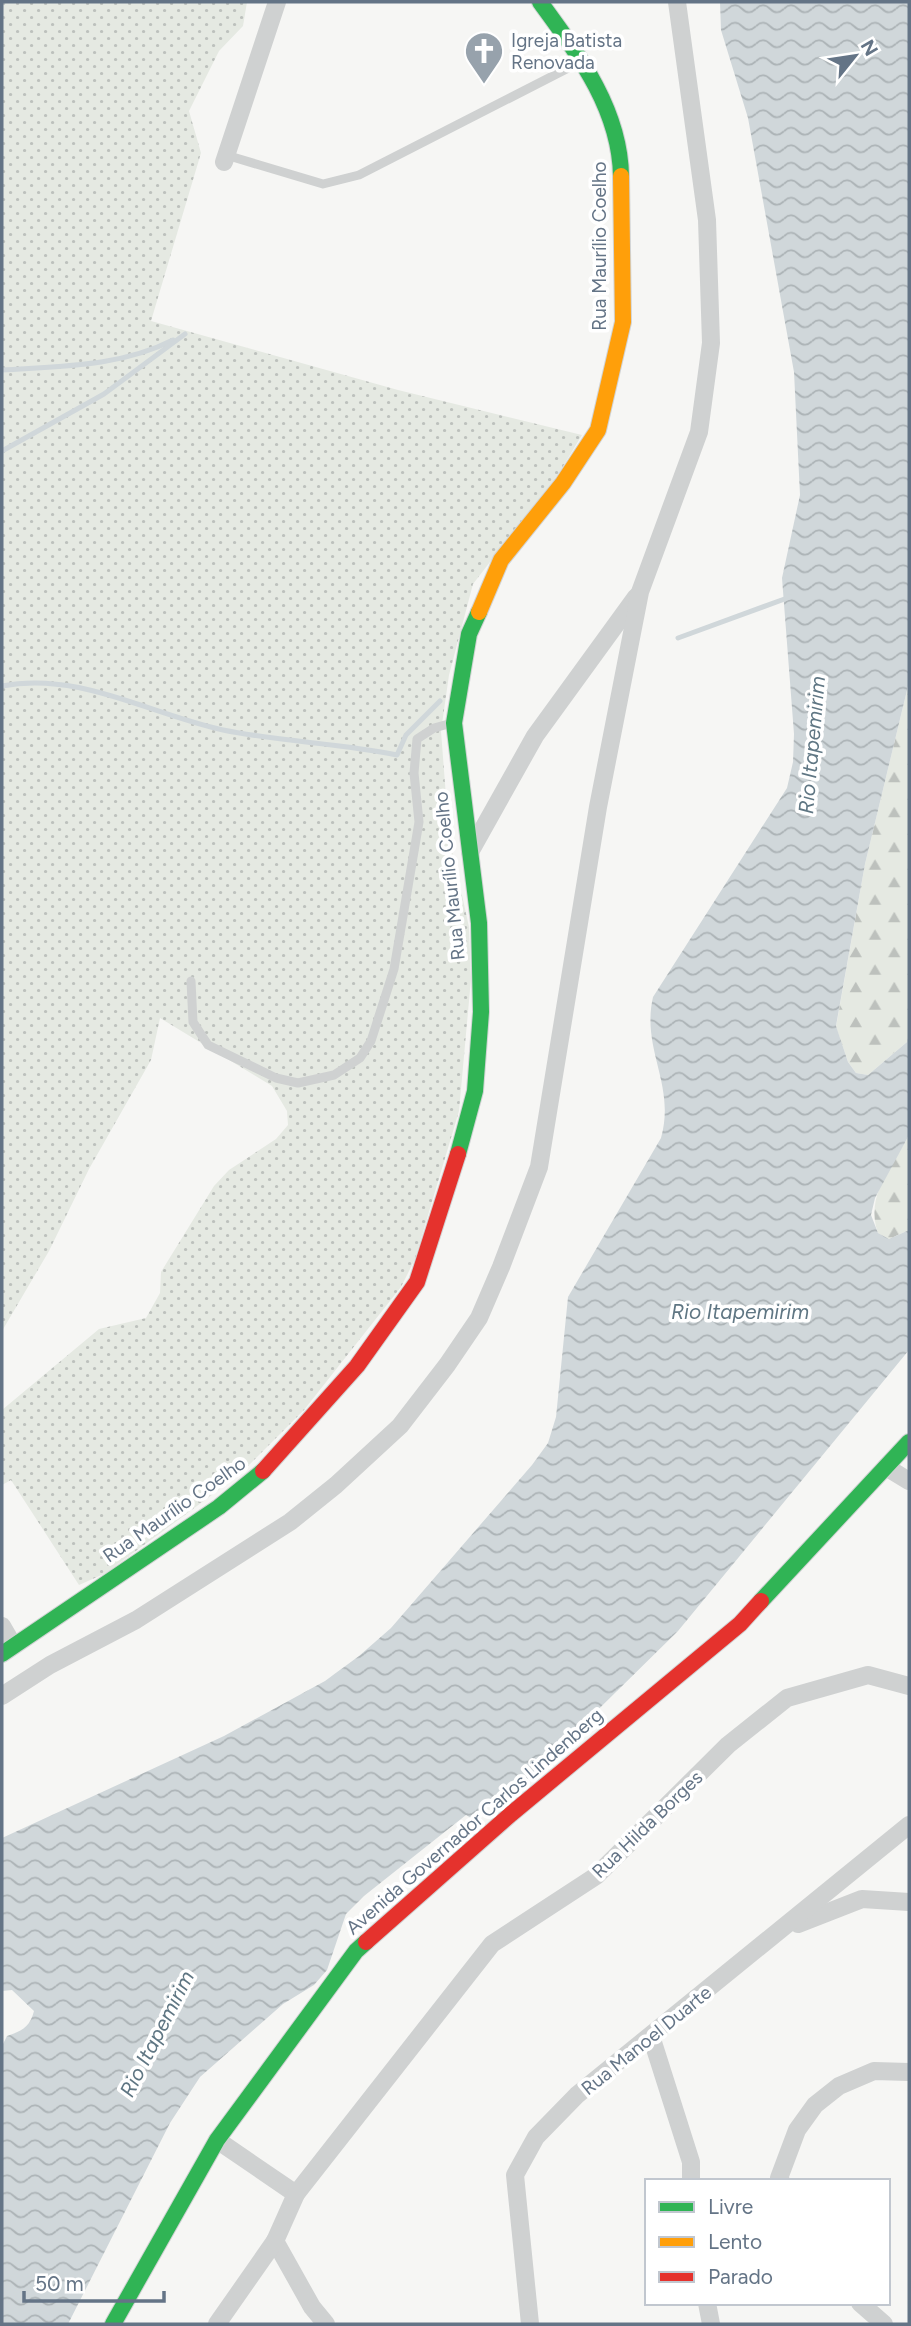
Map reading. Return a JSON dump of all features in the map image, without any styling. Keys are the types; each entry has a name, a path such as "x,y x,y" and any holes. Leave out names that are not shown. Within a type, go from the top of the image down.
{"main road":[{"name":"Rua Maurílio Coelho","path":"7,1649 219,1507 270,1465 357,1366 417,1282 448,1189 475,1091 480,986 479,923 454,723 469,634 500,560 563,483 598,430 623,322 621,155 606,107 583,61 540,2"},
{"name":"Avenida Governador Carlos Lindenberg","path":"113,2324 217,2140 356,1951 510,1814 740,1624 909,1442"}],"street":[{"path":"225,159 277,2"},
{"path":"2,1696 50,1665 136,1619 290,1522 400,1426 479,1318 539,1167 598,807 640,592 699,432 711,343 708,220 677,2"},
{"path":"470,852 535,736 640,592"},
{"path":"886,1467 909,1481"},
{"path":"2,1626 7,1649"},
{"name":"Rua Hilda Borges","path":"217,2324 275,2241 296,2194 492,1944 596,1876 728,1745 787,1698 868,1675 909,1686"},
{"name":"Rua Manoel Duarte","path":"530,2324 515,2175 536,2137 577,2095 785,1929 909,1825"},
{"path":"785,1929 862,1899 909,1902"},
{"path":"651,2036 691,2162 691,2179"},
{"path":"780,2179 797,2130 815,2105 839,2086 874,2071 909,2072"},
{"path":"217,2140 296,2194"},
{"path":"275,2241 312,2307 326,2324"},
{"path":"706,2305 711,2324"},
{"path":"862,2305 884,2324"}],"lane":[{"path":"225,159 323,184 340,181 359,175 583,61"},
{"path":"191,981 193,1022 208,1045 276,1078 298,1083 334,1076 360,1058 371,1041 394,970 419,822 414,772 417,739 434,728 454,723"}],"green space":[{"path":"2,2 247,2 243,26 219,51 189,111 201,153 151,321 398,390 582,435 559,473 473,584 449,675 441,731 449,836 469,927 471,979 459,1111 415,1259 401,1287 304,1410 239,1475 106,1573 79,1585 11,1480 2,1485 2,1410 99,1329 146,1318 160,1293 161,1272 214,1186 229,1170 276,1139 288,1125 287,1111 272,1086 160,1018 151,1060 89,1169 49,1251 2,1331"},
{"path":"909,682 909,1035 907,1042 868,1075 856,1073 848,1062 836,1027 865,864"},
{"path":"909,1135 909,1230 889,1239 878,1233 875,1220 877,1194"}],"water":[{"name":"Rio Itapemirim","path":"720,2 909,2 909,682 865,864 836,1026 848,1062 856,1073 868,1075 907,1042 909,1035 909,1135 875,1198 871,1215 878,1233 889,1239 909,1230 909,1350 678,1631 494,1812 489,1803 471,1818 466,1815 364,1896 346,1914 327,1970 314,1985 283,2004 200,2077 170,2123 68,2324 2,2324 2,2046 7,2036 28,2025 34,2011 12,1990 2,1991 2,1838 224,1736 325,1681 391,1628 532,1465 548,1443 556,1417 568,1297 661,1138 664,1101 651,1034 653,997 787,788 793,762 794,734 782,578 800,495 794,372 748,118 721,30"}],"waterway":[{"path":"2,451 104,394 185,334"},
{"path":"2,370 89,364 132,356 173,340"},
{"path":"678,638 790,597"},
{"path":"2,686 59,684 114,696 223,730 397,755 406,735 440,701"}],"traffic: fast":[{"path":"540,2 582,62 605,105 619,151 621,176"},
{"path":"458,1154 475,1091 481,1012 479,923 454,723 469,634 479,612"},
{"path":"761,1601 909,1442"},
{"path":"2,1654 219,1507 263,1471"},
{"path":"113,2324 217,2140 356,1951 366,1942"}],"traffic: slow":[{"path":"479,612 501,560 563,483 598,430 623,322 621,176"}],"traffic: jam":[{"path":"263,1471 357,1366 417,1282 458,1154"},
{"path":"366,1942 511,1814 740,1624 761,1601"}],"place":[{"name":"Igreja Batista Renovada","path":"484,85"}]}
